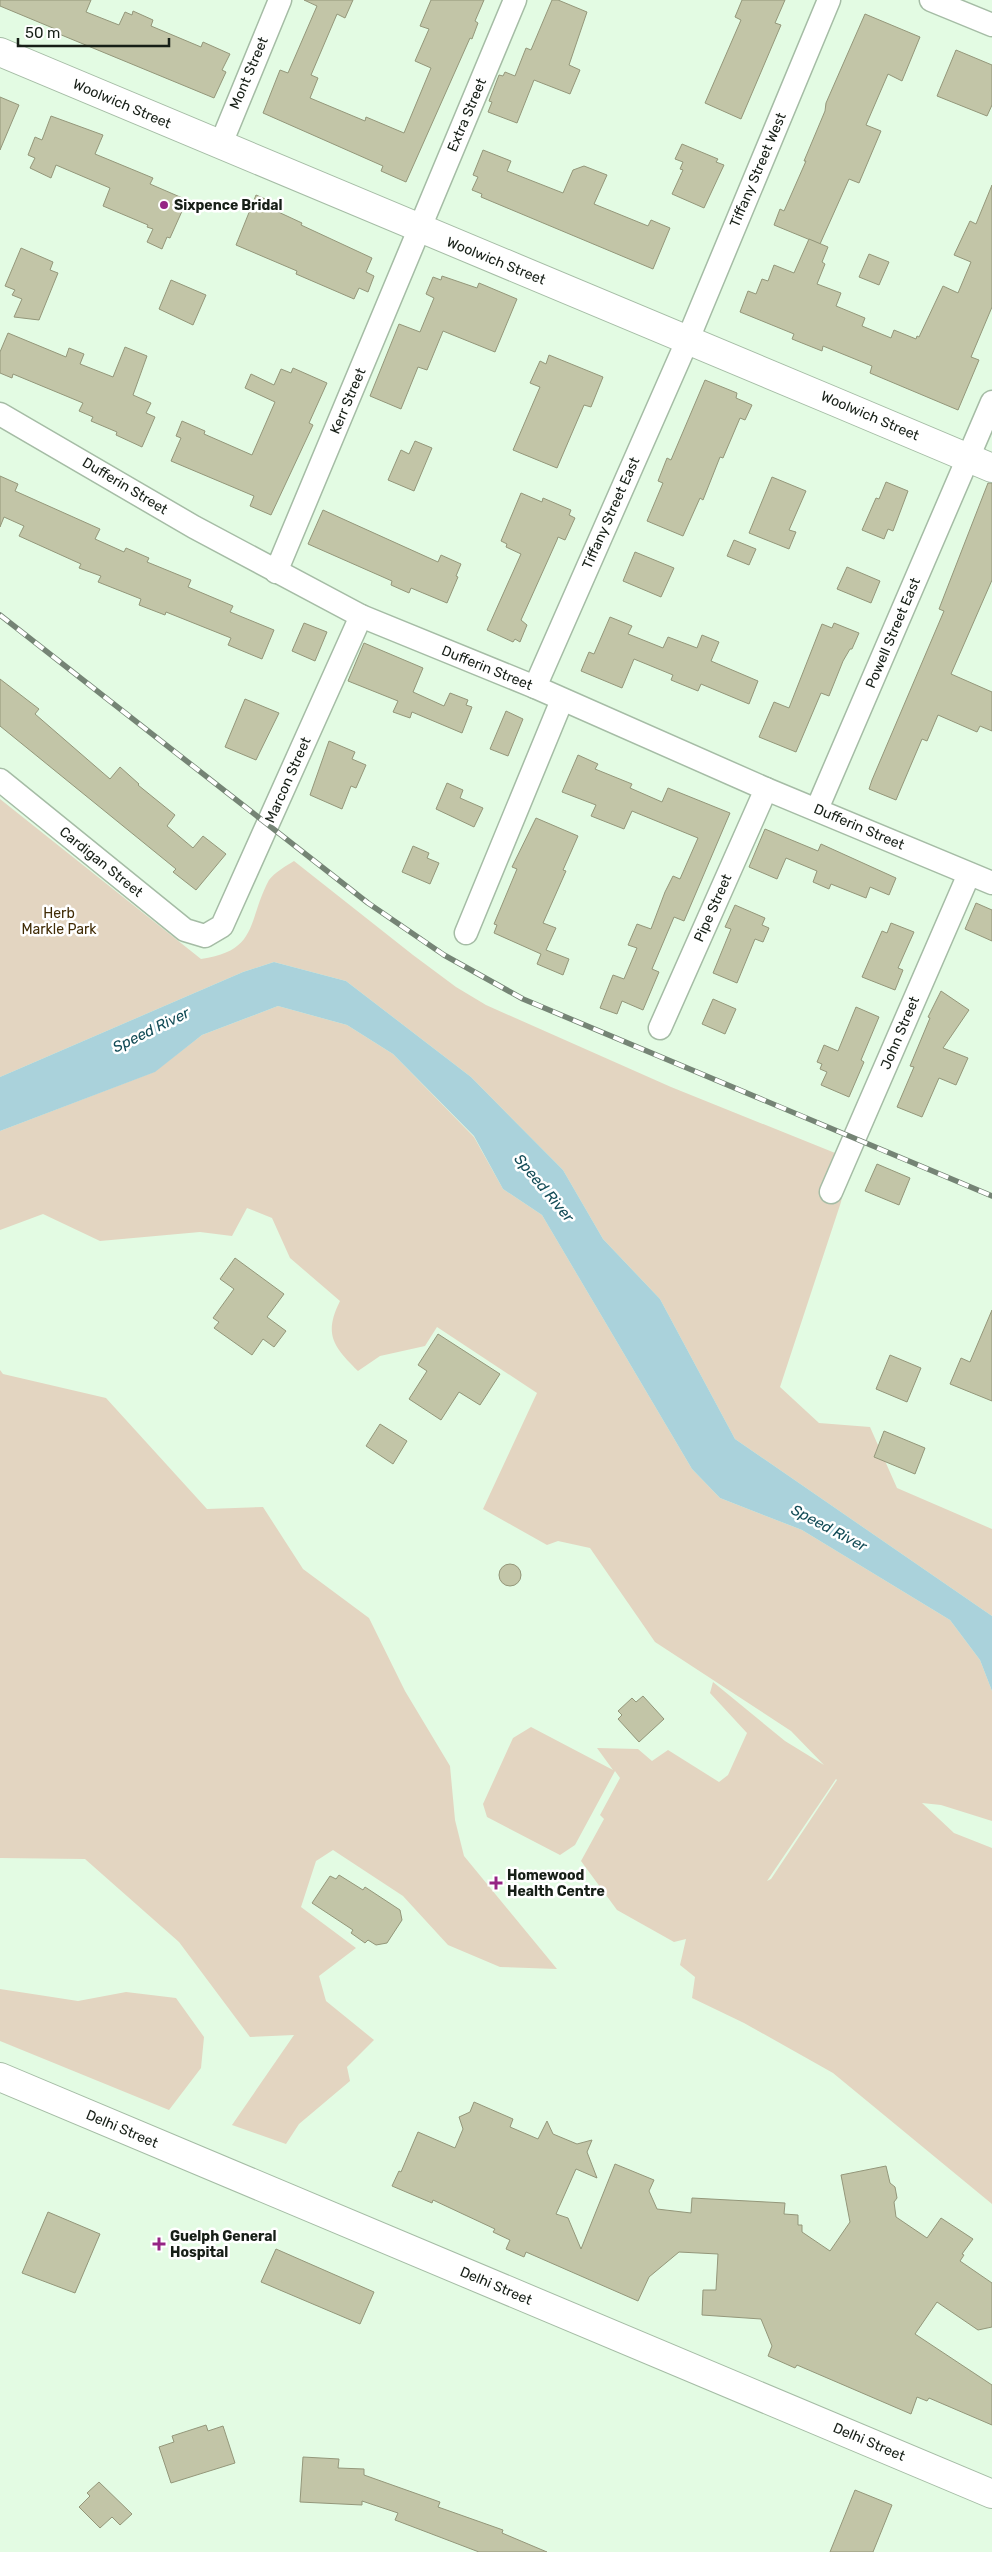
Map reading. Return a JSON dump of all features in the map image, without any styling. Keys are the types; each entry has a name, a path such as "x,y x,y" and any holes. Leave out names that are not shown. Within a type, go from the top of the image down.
{"street":[{"name":"Mont Street","path":"220,146 280,0"},
{"name":"Extra Street","path":"419,230 515,0"},
{"name":"Tiffany Street West","path":"688,339 829,0"},
{"path":"931,0 992,26"},
{"name":"Woolwich Street","path":"0,52 419,230 688,339 980,463"},
{"name":"Kerr Street","path":"276,572 419,230"},
{"name":"Tiffany Street East","path":"535,687 688,339"},
{"name":"Powell Street East","path":"817,809 980,463 992,402"},
{"name":"Dufferin Street","path":"0,414 194,527 361,616 535,687 766,789 992,883"},
{"name":"Marcon Street","path":"205,936 222,926 361,616"},
{"path":"466,933 562,700"},
{"name":"Cardigan Street","path":"0,780 185,930 205,936"},
{"name":"Pipe Street","path":"660,1028 766,789"},
{"name":"John Street","path":"831,1192 969,874"},
{"name":"Delhi Street","path":"0,2077 992,2494"}],"green space":[{"name":"Herb Markle Park","path":"0,799 201,959 220,955 233,949 242,941 253,921 269,880 277,872 294,861 413,955 456,987 486,1005 671,1087 850,1159 841,1202 780,1387 819,1423 870,1427 897,1488 992,1529 992,1616 735,1439 660,1299 603,1239 563,1170 471,1077 346,981 274,962 243,972 0,1077"},
{"path":"278,1006 347,1025 393,1054 474,1137 503,1189 542,1215 692,1469 720,1498 802,1530 950,1620 980,1660 992,1691 992,1821 941,1805 922,1803 954,1833 992,1848 992,2204 833,2073 744,2023 692,1998 695,1977 680,1965 686,1939 674,1942 617,1910 581,1861 604,1819 600,1815 620,1778 615,1771 575,1845 560,1855 487,1817 483,1804 513,1738 531,1727 613,1770 597,1748 638,1749 652,1761 668,1750 719,1782 728,1775 747,1733 710,1693 713,1682 785,1741 824,1765 791,1731 655,1642 590,1548 558,1541 547,1545 483,1509 537,1393 437,1327 425,1346 380,1356 358,1371 343,1355 334,1340 332,1323 340,1301 290,1258 272,1218 247,1208 232,1236 200,1232 100,1241 43,1214 0,1230 0,1131 154,1072 202,1035","holes":["836,1779 771,1879 767,1881"]},
{"path":"0,1370 3,1374 106,1398 207,1509 263,1507 303,1569 369,1618 405,1691 450,1766 455,1820 464,1856 557,1969 500,1967 448,1945 403,1896 333,1850 316,1861 301,1907 356,1948 319,1976 326,2001 374,2040 347,2067 350,2081 299,2124 286,2144 232,2125 294,2035 250,2037 179,1942 85,1859 0,1858"},
{"path":"0,1989 78,2001 126,1992 176,1998 204,2037 201,2068 169,2110 0,2041"}],"water":[{"name":"Speed River","path":"274,962 346,981 471,1077 563,1170 603,1239 660,1299 735,1439 992,1616 992,1691 980,1660 950,1620 802,1530 720,1498 692,1469 542,1215 503,1189 474,1136 393,1054 347,1025 278,1006 202,1035 155,1072 0,1131 0,1077 243,972"}],"building":[{"path":"0,0 91,0 86,12 119,25 125,12 132,15 133,11 153,20 151,26 201,47 203,42 230,54 222,70 226,72 214,98 59,34 60,31 0,6"},
{"path":"304,0 353,0 345,18 337,14 311,75 318,78 310,98 365,121 366,117 404,133 431,68 415,61 429,29 420,26 431,0 484,0 475,21 478,23 472,39 470,38 406,182 381,171 383,166 263,113 280,70 288,73 317,6"},
{"path":"552,0 558,0 587,12 569,65 580,70 570,94 534,80 517,123 488,112 492,102 489,101 499,75 503,76 505,72 515,76 526,48 531,50"},
{"path":"742,0 785,0 775,23 781,25 741,119 705,103 741,20 735,17"},
{"path":"865,14 920,37 902,81 888,74 866,125 881,131 859,183 849,179 820,244 774,225 780,209 784,211 806,161 804,161 825,111 826,103"},
{"path":"956,50 992,65 992,105 987,116 937,96"},
{"path":"0,97 19,105 0,150"},
{"path":"51,116 103,135 95,154 153,178 150,184 187,200 170,238 167,237 162,249 147,242 153,229 147,227 148,225 103,206 110,188 56,165 51,178 30,168 35,158 28,155 35,137 42,140"},
{"path":"682,144 718,159 716,162 724,165 704,208 672,194 683,170 680,169 683,162 675,159"},
{"path":"483,150 511,161 507,171 563,193 573,170 584,166 607,175 594,204 648,226 651,220 670,228 653,269 481,197 482,194 472,190 478,177 473,175"},
{"path":"992,185 992,307 971,357 979,360 958,410 870,373 872,366 823,346 822,351 792,339 794,334 740,312 748,291 756,294 762,279 768,281 774,265 794,273 809,239 828,247 822,262 825,264 817,284 841,293 836,306 865,318 862,326 891,338 894,330 916,339 917,336 919,337 943,286 958,293 971,262 954,255 970,221 976,224"},
{"path":"256,195 277,204 274,210 302,223 301,225 372,258 366,272 374,276 368,292 359,288 354,299 296,274 297,271 236,245"},
{"path":"21,248 53,262 50,270 58,273 39,320 14,317 22,299 12,295 15,290 5,286"},
{"path":"869,254 889,262 879,285 859,277"},
{"path":"442,276 477,288 479,283 517,299 495,352 443,331 427,370 418,367 401,409 370,396 399,324 420,332 434,298 426,294 433,277 441,280"},
{"path":"171,280 206,295 193,325 159,309"},
{"path":"8,333 66,357 69,348 84,354 80,364 113,377 125,347 147,356 133,395 151,403 146,413 155,417 142,447 116,435 117,432 91,421 93,417 79,411 83,403 13,374 12,378 0,373 0,352"},
{"path":"549,355 603,377 591,407 584,405 557,468 513,450 540,387 530,383 540,361 546,364"},
{"path":"293,368 327,383 309,423 313,425 271,515 250,506 254,496 171,461 181,438 176,436 182,421 205,431 204,434 252,455 275,402 245,388 251,374 274,385 281,369 291,373"},
{"path":"705,380 737,393 736,398 752,405 745,420 740,418 723,458 720,457 703,500 700,498 683,536 647,521 663,483 658,481 667,458 671,460"},
{"path":"415,441 432,448 414,491 388,480 401,450 409,454"},
{"path":"0,476 18,484 15,491 100,529 95,539 124,552 126,548 149,558 147,562 191,580 188,587 233,606 230,612 274,630 262,659 228,645 231,638 166,612 165,615 139,605 141,599 98,582 101,576 79,568 81,564 19,536 24,526 4,517 0,527"},
{"path":"772,477 806,491 789,530 796,532 789,549 749,533"},
{"path":"886,482 908,491 893,531 888,529 884,539 862,530 876,498 879,499"},
{"path":"988,483 992,483 992,580 951,674 992,692 992,731 980,726 977,732 938,715 927,741 922,739 896,800 869,789 944,611 939,609"},
{"path":"521,493 542,502 543,498 571,510 569,515 575,518 565,540 558,537 521,620 527,625 520,642 515,639 513,642 487,630 521,554 506,547 507,544 501,541"},
{"path":"323,510 438,562 441,555 461,564 456,576 458,577 447,603 411,588 409,593 391,585 392,581 308,544"},
{"path":"734,540 756,549 749,565 727,556"},
{"path":"635,552 674,568 661,597 623,581"},
{"path":"847,567 880,581 871,603 837,589"},
{"path":"610,617 632,626 628,634 663,648 668,637 697,648 702,635 719,642 711,661 758,681 749,704 701,684 698,691 671,680 673,675 634,659 622,688 581,671 589,652 594,654"},
{"path":"304,623 327,632 315,661 292,651"},
{"path":"834,623 859,633 852,649 850,649 843,661 829,696 821,693 796,752 759,737 774,702 789,708 822,624 832,628"},
{"path":"364,643 423,668 413,692 444,706 450,693 468,700 466,705 472,707 462,733 412,712 410,718 393,712 398,701 348,681"},
{"path":"0,679 39,709 35,714 110,779 120,767 138,785 175,815 167,826 193,848 203,836 226,854 196,890 173,872 176,869 0,726"},
{"path":"245,699 279,713 256,760 225,747"},
{"path":"506,711 523,719 508,756 490,749"},
{"path":"329,741 355,752 352,759 366,765 356,788 351,786 342,809 310,795"},
{"path":"578,755 598,764 595,769 632,784 630,788 662,802 668,788 730,813 684,921 674,917 652,969 659,972 643,1010 622,1001 617,1014 600,1008 613,975 624,979 637,948 628,945 637,924 651,929 673,876 680,879 698,838 632,811 624,829 591,816 596,805 562,792"},
{"path":"447,783 463,790 460,798 483,808 474,827 436,809"},
{"path":"536,818 578,836 563,870 566,871 543,923 556,928 546,950 569,959 563,975 537,964 541,954 494,933 497,925 494,924 517,869 512,867"},
{"path":"765,829 818,851 821,844 896,878 889,895 870,887 866,898 831,884 829,889 813,882 817,871 786,858 777,879 749,867"},
{"path":"413,846 429,853 427,858 439,863 430,884 402,872"},
{"path":"976,903 992,910 992,941 965,929"},
{"path":"735,905 765,918 762,925 769,928 763,942 755,939 737,983 713,973 731,929 725,927"},
{"path":"891,923 914,932 898,968 903,970 895,990 862,977 882,931 887,933"},
{"path":"941,991 969,1010 943,1048 968,1058 956,1085 939,1078 922,1117 897,1107 914,1067 910,1066 930,1018 928,1017"},
{"path":"713,999 736,1009 725,1034 702,1024"},
{"path":"856,1007 879,1017 861,1060 864,1062 849,1097 821,1085 827,1072 820,1069 822,1064 817,1062 824,1045 838,1051"},
{"path":"877,1164 910,1178 899,1205 865,1191"},
{"path":"235,1258 284,1294 267,1317 286,1331 274,1347 263,1339 252,1355 214,1328 219,1322 213,1318 234,1289 220,1279"},
{"path":"992,1310 992,1401 950,1384 961,1358 970,1362"},
{"path":"438,1334 500,1374 480,1405 459,1392 441,1420 409,1399 427,1371 418,1365"},
{"path":"890,1355 921,1368 907,1402 876,1389"},
{"path":"380,1424 407,1441 393,1464 366,1446"},
{"path":"884,1431 925,1448 915,1474 874,1457"},
{"path":"510,1564 518,1567 521,1575 518,1583 510,1586 502,1583 499,1575 502,1567"},
{"path":"643,1696 664,1719 639,1742 618,1719 622,1715 618,1711 632,1698 636,1702"},
{"path":"339,1875 363,1890 365,1887 400,1910 402,1920 387,1943 376,1945 368,1940 365,1943 351,1933 353,1930 312,1903 330,1876 336,1879"},
{"path":"474,2102 513,2119 510,2127 538,2139 547,2121 553,2134 577,2144 592,2140 587,2152 597,2178 576,2169 556,2214 568,2218 581,2249 615,2164 654,2180 649,2191 657,2209 691,2213 692,2198 785,2203 784,2214 798,2215 798,2225 802,2225 802,2232 830,2251 850,2222 841,2175 886,2166 890,2183 895,2187 897,2198 894,2202 896,2217 927,2238 941,2218 973,2239 962,2254 964,2255 960,2261 992,2283 992,2327 978,2330 937,2302 915,2334 992,2385 992,2425 929,2398 927,2401 917,2397 911,2414 797,2365 795,2368 768,2356 772,2346 761,2319 702,2315 703,2290 716,2290 718,2254 679,2252 649,2277 638,2301 526,2252 524,2257 506,2249 510,2240 493,2232 495,2229 433,2200 432,2203 392,2186 399,2171 401,2172 418,2132 455,2148 463,2129 459,2117 470,2112"},
{"path":"48,2212 100,2234 75,2293 22,2273"},
{"path":"276,2249 374,2292 360,2324 261,2282"},
{"path":"206,2425 208,2431 223,2426 235,2463 171,2483 159,2447 174,2442 172,2436"},
{"path":"303,2457 339,2459 338,2468 364,2469 364,2475 440,2502 438,2507 503,2530 502,2533 547,2552 479,2552 395,2520 398,2513 362,2501 362,2505 300,2502"},
{"path":"99,2482 132,2514 120,2525 112,2517 100,2528 79,2507 90,2496 87,2493"},
{"path":"855,2490 892,2505 873,2552 830,2552"}],"railway":[{"path":"0,615 368,903 444,955 523,999 992,1196"}],"place":[{"name":"Sixpence Bridal","path":"164,205"},
{"name":"Homewood Health Centre","path":"496,1883"},
{"name":"Guelph General Hospital","path":"159,2244"}]}
